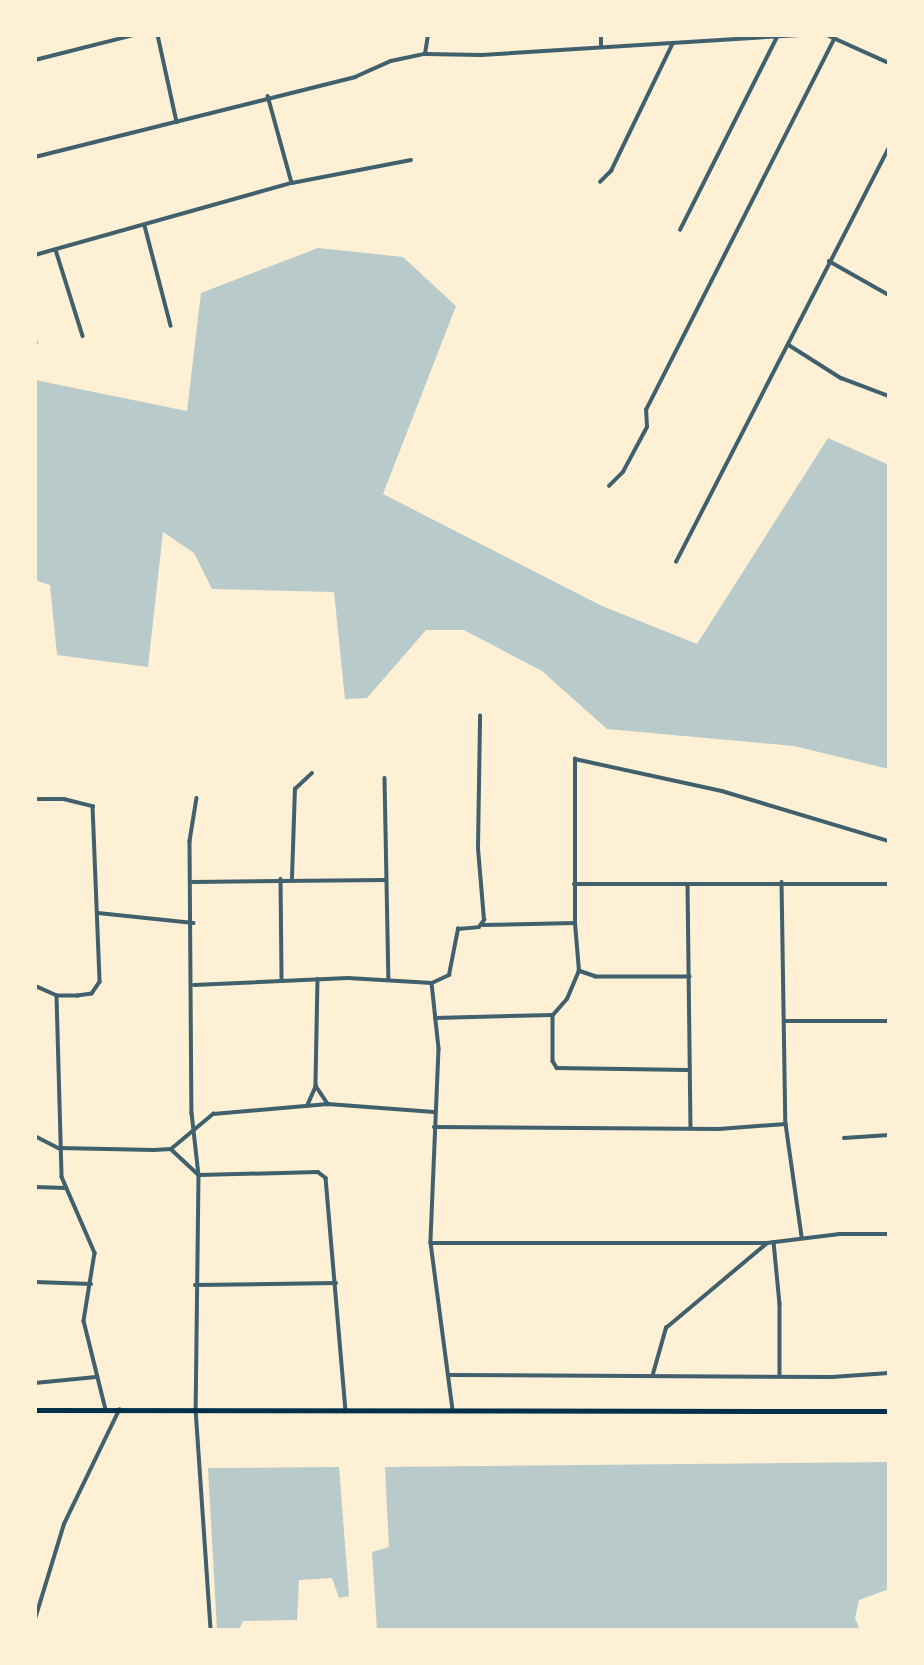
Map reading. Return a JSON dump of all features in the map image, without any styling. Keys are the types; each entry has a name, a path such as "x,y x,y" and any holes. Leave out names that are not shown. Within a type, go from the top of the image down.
{"main road":[{"path":"35,1410 889,1411"}],"street":[{"path":"35,60 134,35"},
{"path":"158,35 177,122"},
{"path":"425,54 428,35"},
{"path":"601,35 601,45"},
{"path":"696,41 699,35"},
{"path":"35,157 177,122 268,96 355,77 391,61 425,54 482,55 601,45 776,39 804,35"},
{"path":"827,35 889,63"},
{"path":"609,486 623,472 647,427 646,410 835,38"},
{"path":"680,230 776,39"},
{"path":"600,182 611,171 673,43"},
{"path":"268,96 292,183"},
{"path":"676,562 761,389 789,345 829,261 889,148"},
{"path":"35,255 292,183 411,160"},
{"path":"145,226 171,326"},
{"path":"56,250 83,336"},
{"path":"829,261 889,295"},
{"path":"789,345 841,378 889,396"},
{"path":"480,716 483,925"},
{"path":"688,1070 558,1068 553,1061 553,1015 567,999 579,971 575,923 575,759 722,791 889,841"},
{"path":"292,878 295,789 312,773"},
{"path":"385,778 388,978"},
{"path":"197,798 190,841 198,1175 195,1285 200,1371 196,1409 211,1630"},
{"path":"35,799 64,799 93,806 98,989 93,994 57,996 35,986"},
{"path":"192,882 292,878 386,880"},
{"path":"281,879 282,978"},
{"path":"782,882 786,1124 802,1237"},
{"path":"575,884 889,884"},
{"path":"688,884 688,1070 691,1127"},
{"path":"98,913 193,923"},
{"path":"193,985 282,978 388,978 432,983 449,975 458,929 483,925 575,923"},
{"path":"579,971 596,977 690,977"},
{"path":"307,1106 316,1086 317,979"},
{"path":"432,983 439,1049 434,1112 431,1244 453,1411"},
{"path":"57,996 59,1147 66,1188 95,1253 84,1321 106,1410"},
{"path":"435,1018 553,1015"},
{"path":"785,1021 889,1021"},
{"path":"316,1086 328,1104"},
{"path":"171,1149 213,1114 328,1104 434,1112"},
{"path":"434,1127 691,1127 786,1124"},
{"path":"845,1138 889,1135"},
{"path":"35,1136 59,1147 171,1149 198,1175 323,1174 336,1283 346,1410"},
{"path":"35,1187 66,1188"},
{"path":"431,1244 767,1243 802,1237 889,1234"},
{"path":"774,1242 780,1304 780,1375"},
{"path":"653,1374 666,1328 767,1243"},
{"path":"35,1282 91,1284"},
{"path":"195,1285 336,1283"},
{"path":"449,1375 889,1373"},
{"path":"35,1382 96,1377"},
{"path":"35,1619 64,1524 119,1410"}],"shaded area":[{"path":"318,248 403,257 456,306 383,494 602,606 697,644 828,438 889,465 889,769 794,746 607,729 542,671 464,630 426,630 367,698 345,699 334,592 212,589 194,553 163,532 148,667 57,655 50,585 35,580 35,380 187,411 201,293"},
{"path":"889,1462 889,1589 859,1600 855,1618 860,1630 377,1630 372,1552 389,1547 385,1467"},
{"path":"339,1467 349,1596 339,1598 332,1578 299,1580 297,1620 243,1621 239,1630 217,1630 208,1468"}]}
